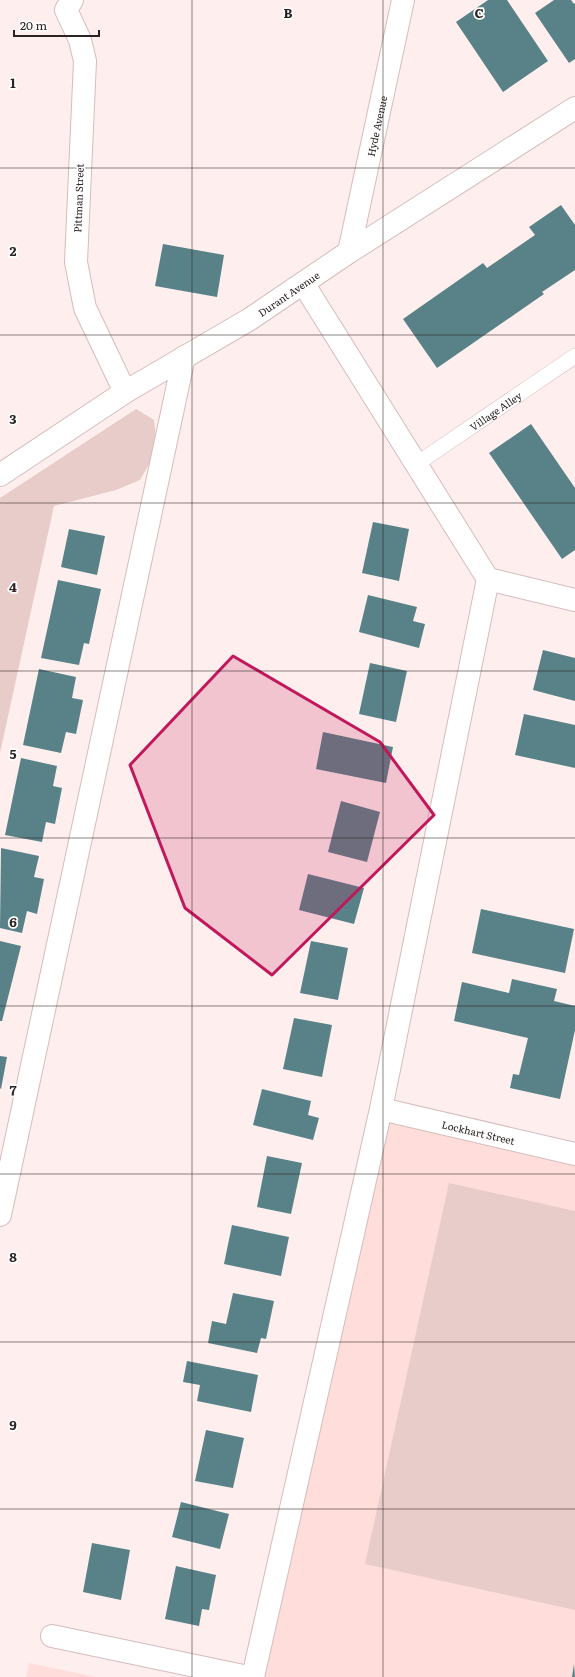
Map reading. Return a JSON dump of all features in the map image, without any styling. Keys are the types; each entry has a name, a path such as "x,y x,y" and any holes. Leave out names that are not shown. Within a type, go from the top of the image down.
{"street":[{"name":"Hyde Avenue","path":"349,252 403,0"},
{"name":"Pittman Street","path":"66,4 80,40 85,61 76,262 85,308 125,392"},
{"name":"Durant Avenue","path":"0,474 125,392 250,318 349,252 575,108"},
{"path":"253,1677 381,1109 488,579 415,465 303,282"},
{"path":"0,1214 184,357"},
{"path":"488,579 571,596"},
{"name":"Lockhart Street","path":"381,1109 575,1154"},
{"path":"52,1636 248,1677"}],"lane":[{"name":"Village Alley","path":"415,465 575,356"}],"highlighted area":[{"path":"233,656 380,742 434,815 272,975 185,908 130,765"}],"shaded area":[{"path":"136,409 154,420 156,438 151,461 140,480 116,490 54,506 0,753 0,498"},
{"path":"381,1109 575,1154 575,1677 253,1677"},
{"path":"449,1183 575,1211 575,1610 365,1564"},
{"path":"29,1663 96,1677 26,1677"}],"building":[{"path":"488,0 507,0 548,61 503,92 456,22"},
{"path":"554,0 571,0 574,4 575,3 575,59 569,63 535,13"},
{"path":"561,205 575,225 575,270 542,292 544,294 437,368 403,319 483,263 487,268 535,235 529,227"},
{"path":"163,244 224,255 217,297 155,286"},
{"path":"531,424 575,488 575,550 562,559 489,453"},
{"path":"373,522 409,529 399,581 362,573"},
{"path":"69,529 105,536 97,575 61,567"},
{"path":"58,580 101,589 89,644 84,643 79,665 41,658"},
{"path":"368,595 417,607 413,621 425,624 419,648 359,632"},
{"path":"543,650 575,658 575,701 533,690"},
{"path":"370,663 407,671 396,722 359,714"},
{"path":"39,669 76,677 72,698 83,700 76,734 66,732 61,753 23,745"},
{"path":"524,714 575,725 575,768 515,755"},
{"path":"323,732 393,747 386,783 316,769"},
{"path":"21,758 57,766 53,786 62,788 55,824 46,822 42,842 5,835"},
{"path":"341,801 380,812 367,862 328,852"},
{"path":"1,848 39,856 34,877 44,879 37,914 27,911 22,933 0,928"},
{"path":"308,874 364,888 354,924 299,910"},
{"path":"481,909 574,929 565,973 472,953"},
{"path":"0,941 21,946 2,1021 0,1021"},
{"path":"311,941 348,948 338,1000 300,993"},
{"path":"512,979 557,989 554,1001 575,1006 575,1030 560,1099 510,1088 513,1074 519,1075 528,1038 454,1021 462,982 509,993"},
{"path":"294,1018 332,1025 322,1077 283,1069"},
{"path":"0,1056 7,1057 1,1089 0,1088"},
{"path":"262,1089 311,1101 308,1115 319,1118 313,1140 253,1125"},
{"path":"267,1156 302,1163 291,1214 257,1207"},
{"path":"232,1225 289,1237 281,1276 224,1264"},
{"path":"233,1293 274,1301 266,1339 261,1338 257,1353 208,1343 212,1321 226,1324"},
{"path":"187,1361 258,1375 251,1412 197,1401 200,1385 183,1382"},
{"path":"206,1430 244,1438 233,1488 195,1481"},
{"path":"181,1502 229,1514 220,1549 172,1537"},
{"path":"92,1543 130,1550 121,1600 83,1592"},
{"path":"176,1566 216,1575 209,1610 202,1609 199,1626 165,1619"},
{"path":"574,1664 575,1677 572,1677"}]}
